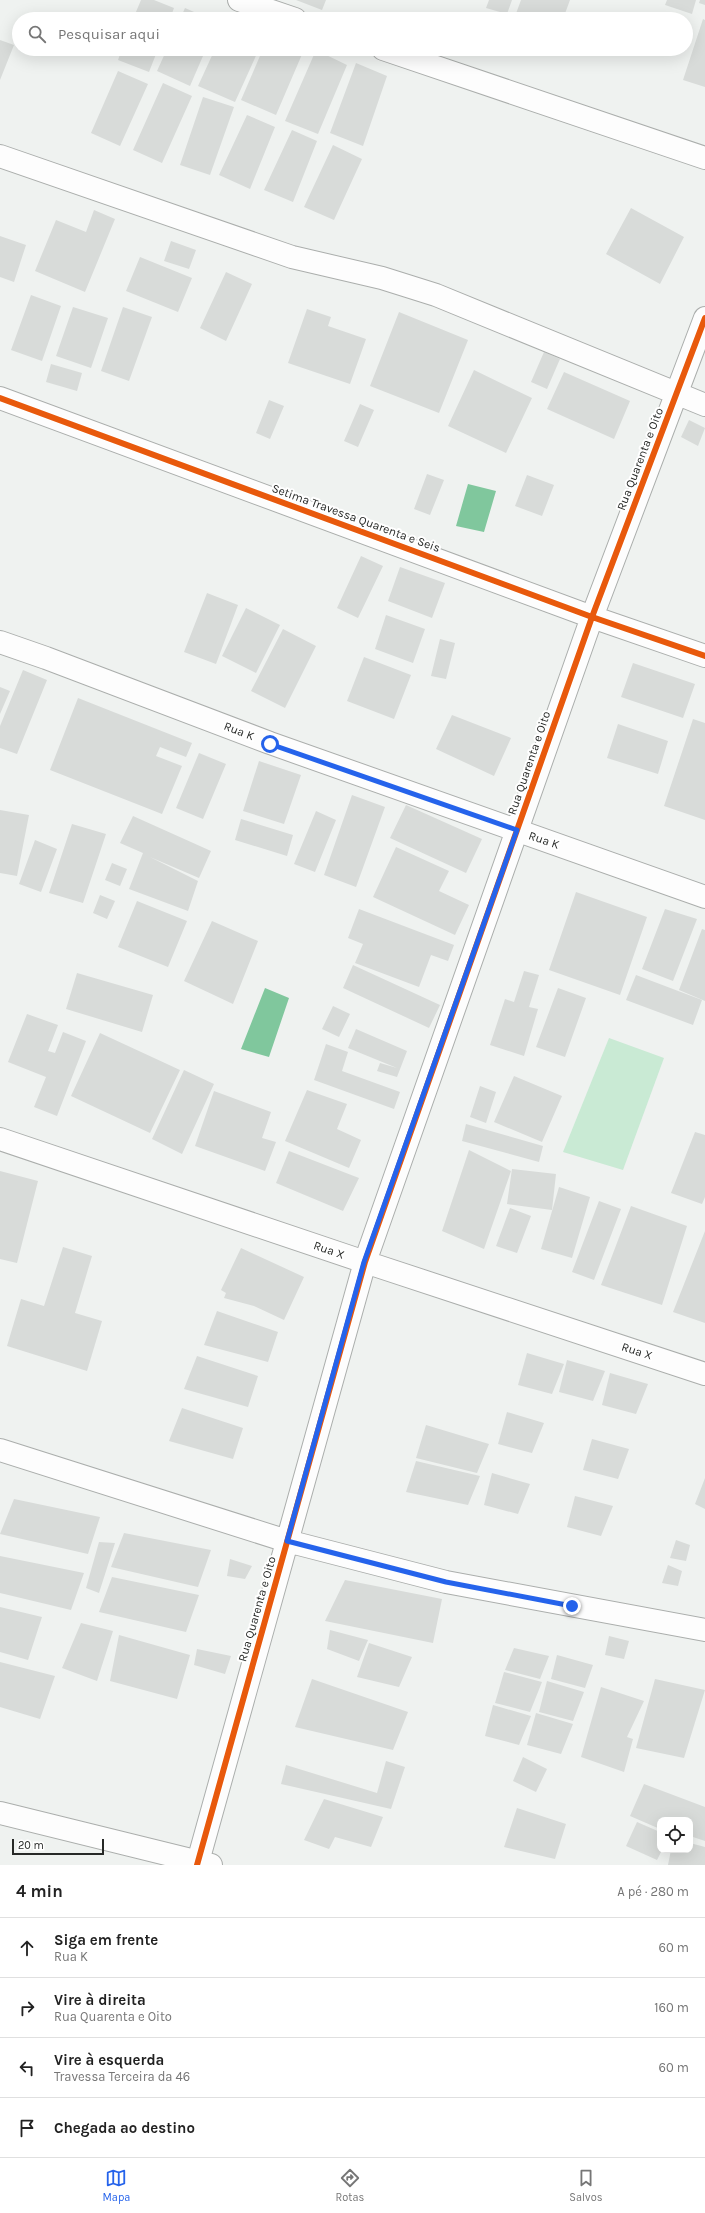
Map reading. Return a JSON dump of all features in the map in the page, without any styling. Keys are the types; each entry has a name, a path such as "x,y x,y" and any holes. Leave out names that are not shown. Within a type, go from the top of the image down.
{"street":[{"path":"239,0 274,12"},
{"path":"404,56 705,158"},
{"path":"0,156 292,258 382,278 436,295 676,395 705,405"},
{"name":"Rua Quarenta e Oito","path":"202,1864 287,1541 364,1262 592,618 705,318"},
{"name":"Setima Travessa Quarenta e Seis","path":"0,398 592,618 705,656"},
{"name":"Rua K","path":"0,642 54,660 270,744 705,897"},
{"name":"Rua X","path":"0,1139 364,1262 705,1374"},
{"path":"0,1450 287,1541 446,1582 705,1630"},
{"path":"0,1813 202,1864"}],"shaded area":[{"path":"468,484 496,491 484,532 456,526"},
{"path":"265,988 289,998 269,1057 241,1049"},
{"path":"609,1038 664,1058 623,1170 563,1152"}],"building":[{"path":"141,0 154,0 174,8 173,12 136,12"},
{"path":"296,0 326,0 322,10"},
{"path":"489,0 512,0 508,12 500,12 486,8"},
{"path":"521,0 570,0 566,12 517,12"},
{"path":"667,0 696,0 693,12 686,12 665,5"},
{"path":"700,0 705,0 705,5 699,3"},
{"path":"185,8 194,12 183,12"},
{"path":"703,19 705,20 705,87 683,80 691,56 693,56 693,50"},
{"path":"0,40 12,44 12,50 0,80"},
{"path":"119,56 155,56 149,72 118,60"},
{"path":"164,56 203,56 190,86 157,71"},
{"path":"212,56 256,56 235,102 198,86"},
{"path":"260,56 301,56 276,115 241,100"},
{"path":"313,56 328,56 347,65 318,134 285,121"},
{"path":"356,63 387,76 363,146 330,133"},
{"path":"118,71 148,84 120,146 91,133"},
{"path":"163,83 192,96 162,163 133,150"},
{"path":"203,97 234,107 210,175 180,165"},
{"path":"247,115 275,127 250,189 219,175"},
{"path":"292,130 317,141 293,202 264,190"},
{"path":"333,145 362,159 334,220 304,207"},
{"path":"631,208 684,237 660,284 606,254"},
{"path":"94,210 115,219 85,292 35,271 56,220 86,232"},
{"path":"0,236 26,245 14,282 0,277"},
{"path":"171,241 196,250 189,269 164,261"},
{"path":"140,257 192,278 178,312 126,291"},
{"path":"226,272 252,284 226,341 200,328"},
{"path":"31,295 61,306 42,361 11,350"},
{"path":"73,307 108,318 91,368 56,356"},
{"path":"123,307 152,317 129,381 101,371"},
{"path":"307,309 331,317 328,326 366,339 350,384 288,363"},
{"path":"399,312 468,340 439,413 370,386"},
{"path":"544,352 560,359 547,389 531,382"},
{"path":"51,364 82,373 77,391 46,382"},
{"path":"474,370 532,398 506,453 448,426"},
{"path":"564,372 630,401 614,439 547,409"},
{"path":"269,400 284,406 270,439 256,433"},
{"path":"360,404 374,410 358,447 344,441"},
{"path":"689,420 705,428 698,446 681,437"},
{"path":"427,474 444,480 430,515 414,509"},
{"path":"527,475 554,485 542,516 515,506"},
{"path":"361,556 383,566 358,618 337,608"},
{"path":"400,567 445,583 432,618 388,601"},
{"path":"207,593 238,605 216,664 184,652"},
{"path":"246,608 280,625 256,673 222,656"},
{"path":"386,615 425,629 413,663 375,649"},
{"path":"283,629 316,646 285,708 251,691"},
{"path":"440,639 455,643 446,679 431,676"},
{"path":"364,657 411,675 394,719 347,701"},
{"path":"633,663 695,684 683,718 621,697"},
{"path":"23,670 47,680 17,754 0,748 0,726"},
{"path":"0,687 10,691 0,714"},
{"path":"78,698 192,743 186,757 160,747 156,756 182,766 162,814 50,770"},
{"path":"452,715 511,738 494,776 436,749"},
{"path":"693,719 705,723 705,820 664,806"},
{"path":"618,724 668,741 658,774 607,758"},
{"path":"199,753 226,764 203,819 176,808"},
{"path":"259,761 301,775 284,824 243,811"},
{"path":"352,795 385,807 356,887 324,875"},
{"path":"406,805 482,839 466,873 390,838"},
{"path":"0,810 29,815 17,876 0,873"},
{"path":"316,811 336,820 315,872 294,864"},
{"path":"133,816 211,851 199,878 150,857 198,881 188,911 129,889 143,853 120,843"},
{"path":"241,819 293,835 287,856 235,840"},
{"path":"72,824 106,834 83,903 49,893"},
{"path":"35,840 57,849 41,892 19,884"},
{"path":"396,847 449,871 439,891 469,905 455,935 373,897"},
{"path":"112,863 127,869 120,886 105,880"},
{"path":"576,892 647,917 620,995 549,970"},
{"path":"100,895 115,901 107,919 93,913"},
{"path":"137,901 187,921 168,967 118,947"},
{"path":"359,909 454,945 448,961 431,955 419,987 355,963 363,944 348,938"},
{"path":"665,909 697,919 673,981 642,969"},
{"path":"212,921 258,941 233,1004 184,981"},
{"path":"702,929 705,930 705,1001 679,990"},
{"path":"353,965 440,1005 429,1028 343,988"},
{"path":"524,971 539,975 529,1007 538,1009 524,1056 490,1045 505,999 514,1002"},
{"path":"77,973 153,995 142,1032 66,1009"},
{"path":"636,975 702,1000 693,1025 626,1000"},
{"path":"558,988 586,998 565,1057 536,1047"},
{"path":"333,1006 350,1014 339,1037 322,1029"},
{"path":"27,1014 58,1025 48,1051 55,1053 63,1032 86,1041 57,1116 34,1107 46,1077 8,1062"},
{"path":"356,1029 407,1051 397,1077 377,1071 380,1063 397,1068 348,1048"},
{"path":"100,1033 180,1070 150,1133 71,1096"},
{"path":"326,1044 348,1052 342,1071 400,1092 394,1109 314,1080"},
{"path":"184,1070 214,1084 182,1154 152,1139"},
{"path":"514,1076 562,1096 542,1142 494,1122"},
{"path":"480,1086 496,1092 486,1123 470,1117"},
{"path":"307,1090 347,1104 337,1129 361,1140 349,1168 285,1141"},
{"path":"214,1091 271,1112 262,1138 276,1142 265,1171 195,1146"},
{"path":"466,1124 543,1146 539,1162 462,1141"},
{"path":"695,1132 705,1135 705,1197 702,1204 671,1193"},
{"path":"469,1150 511,1171 484,1249 442,1231"},
{"path":"289,1151 359,1178 343,1211 276,1183"},
{"path":"512,1169 556,1174 552,1210 507,1204"},
{"path":"0,1171 38,1181 17,1263 0,1259"},
{"path":"559,1187 590,1197 572,1258 541,1249"},
{"path":"599,1201 621,1209 594,1280 572,1272"},
{"path":"631,1206 687,1226 662,1305 601,1285"},
{"path":"510,1208 531,1216 517,1253 496,1246"},
{"path":"705,1231 705,1323 673,1312"},
{"path":"63,1247 92,1256 75,1313 102,1321 87,1371 7,1346 21,1299 44,1306"},
{"path":"241,1248 304,1277 284,1320 254,1306 224,1298 226,1293 221,1290"},
{"path":"217,1311 278,1332 268,1362 204,1345"},
{"path":"527,1353 564,1364 552,1394 518,1385"},
{"path":"197,1356 258,1376 248,1407 184,1389"},
{"path":"567,1360 605,1371 593,1401 559,1392"},
{"path":"610,1373 648,1384 636,1414 602,1405"},
{"path":"182,1408 243,1428 233,1459 169,1441"},
{"path":"507,1412 544,1423 532,1453 498,1444"},
{"path":"426,1425 489,1444 477,1473 416,1458"},
{"path":"592,1439 629,1449 618,1479 583,1470"},
{"path":"416,1461 480,1476 468,1505 406,1492"},
{"path":"492,1473 530,1484 518,1514 484,1505"},
{"path":"705,1478 705,1509 695,1504"},
{"path":"575,1496 613,1506 601,1536 567,1527"},
{"path":"14,1499 100,1517 88,1554 0,1534"},
{"path":"124,1533 211,1550 198,1587 111,1567"},
{"path":"676,1540 690,1545 686,1561 670,1558"},
{"path":"99,1542 115,1543 99,1593 86,1588"},
{"path":"0,1556 84,1573 71,1610 0,1593"},
{"path":"230,1559 252,1566 245,1579 227,1576"},
{"path":"668,1565 682,1571 678,1586 662,1583"},
{"path":"112,1577 199,1595 186,1632 99,1612"},
{"path":"345,1580 442,1599 433,1643 325,1621"},
{"path":"0,1607 42,1617 28,1660 0,1652"},
{"path":"81,1623 113,1631 97,1681 62,1668"},
{"path":"330,1630 368,1640 359,1661 327,1649"},
{"path":"119,1635 190,1655 177,1699 110,1681"},
{"path":"609,1636 629,1641 624,1659 605,1655"},
{"path":"369,1643 412,1657 399,1687 357,1677"},
{"path":"514,1648 549,1656 540,1679 505,1670"},
{"path":"197,1649 231,1656 225,1674 194,1665"},
{"path":"557,1655 593,1665 585,1688 551,1679"},
{"path":"0,1662 55,1676 40,1719 0,1707"},
{"path":"504,1672 542,1682 530,1712 495,1703"},
{"path":"312,1679 408,1712 393,1750 295,1727"},
{"path":"655,1679 705,1690 684,1758 636,1748"},
{"path":"547,1681 584,1692 573,1721 539,1712"},
{"path":"601,1687 644,1701 627,1737 633,1739 624,1772 581,1757"},
{"path":"493,1705 531,1716 519,1745 485,1736"},
{"path":"536,1713 573,1724 561,1754 527,1745"},
{"path":"523,1757 547,1769 536,1792 513,1781"},
{"path":"386,1761 405,1767 391,1809 281,1784 286,1765 377,1793"},
{"path":"644,1784 705,1807 705,1841 693,1837 693,1817 657,1817 657,1828 630,1816"},
{"path":"324,1799 383,1817 371,1847 335,1837 329,1849 304,1840"},
{"path":"517,1808 566,1824 555,1859 504,1847"},
{"path":"637,1822 657,1831 657,1853 660,1853 657,1860 626,1846"},
{"path":"693,1844 705,1847 705,1865 668,1865 670,1853 693,1853"}],"cycle path":[{"path":"197,1865 365,1262 592,617 705,318"},
{"path":"0,398 592,617 705,656"}],"route":[{"path":"270,744 517,830 364,1262 287,1541 446,1582 572,1606"}]}
